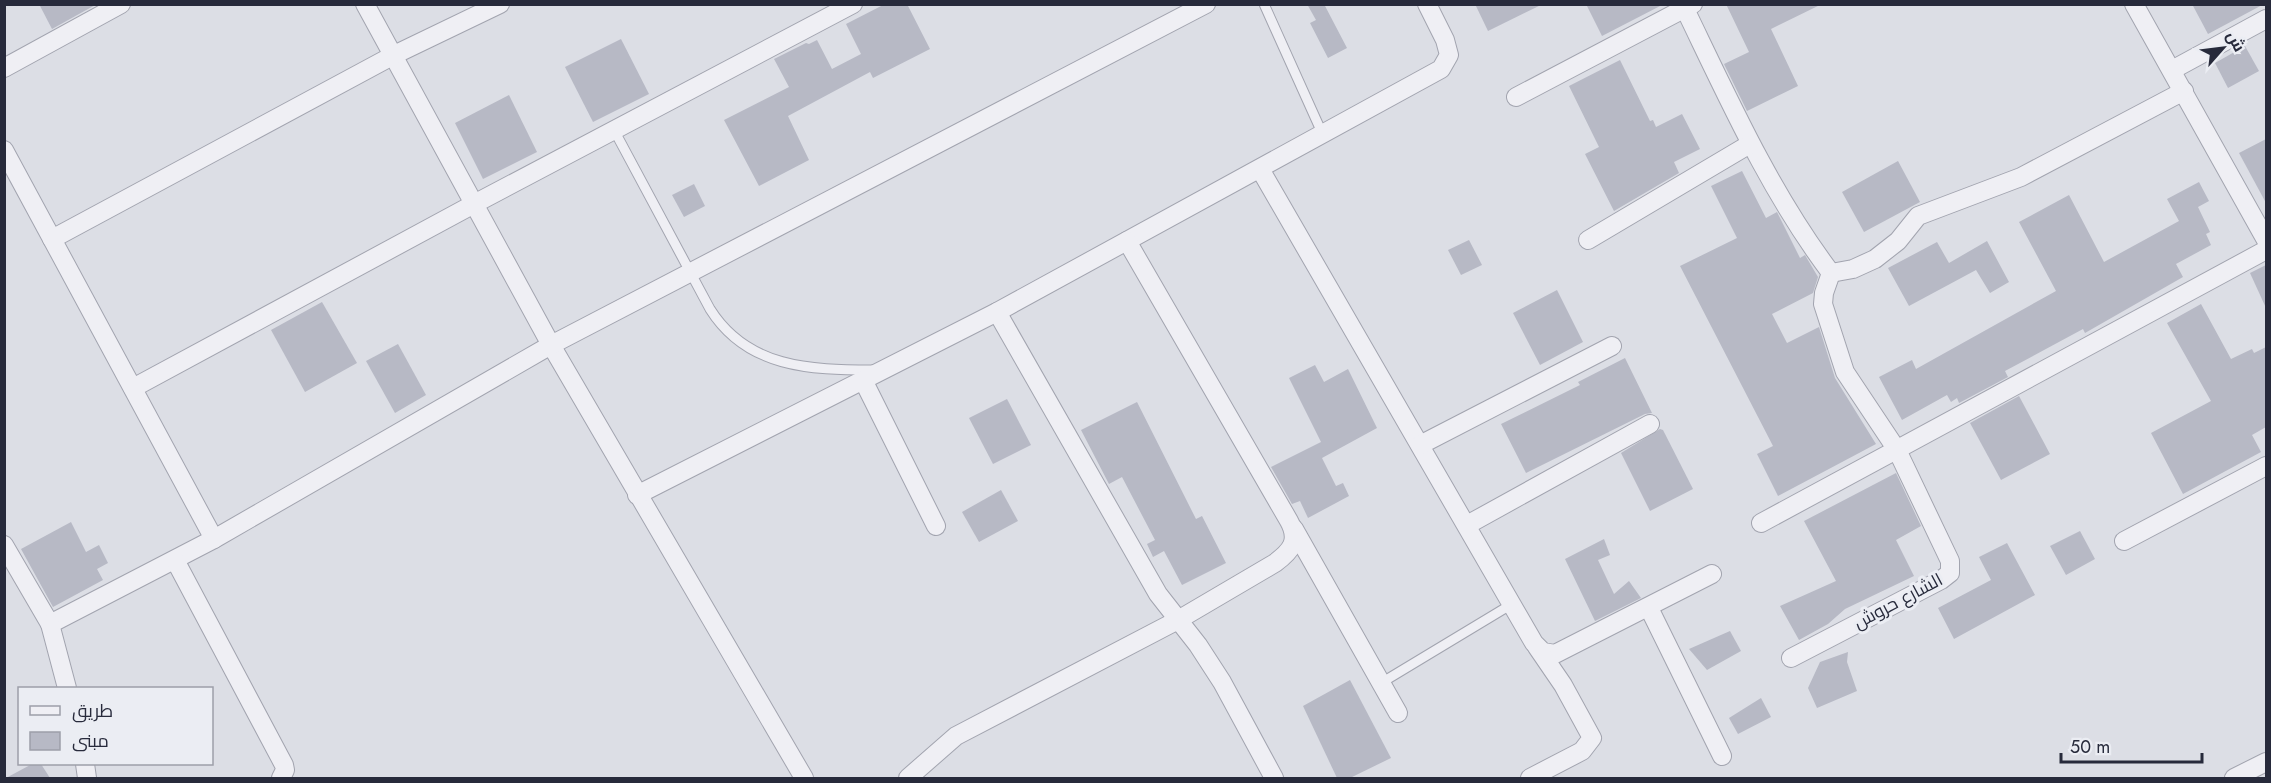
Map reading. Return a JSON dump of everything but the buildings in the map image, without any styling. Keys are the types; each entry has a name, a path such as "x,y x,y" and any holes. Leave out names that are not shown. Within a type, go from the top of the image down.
{"street":[{"path":"4,68 121,4"},
{"path":"365,4 551,345 804,778"},
{"path":"52,239 394,55 500,4"},
{"path":"133,388 474,204 853,4"},
{"path":"50,624 175,560 551,345 1206,4"},
{"path":"637,495 997,312 1442,69 1449,55 1446,40 1427,4"},
{"path":"2134,4 2266,240"},
{"path":"1516,97 1689,7 1750,144 1800,232 1831,273"},
{"path":"2172,70 2266,19"},
{"path":"1831,273 1853,269 1875,259 1898,241 1918,216 1933,208 1968,199 2021,177 2184,91"},
{"path":"1588,240 1750,144"},
{"path":"4,150 214,538"},
{"path":"1260,170 1534,643 1563,685 1592,738 1582,751 1530,778"},
{"path":"1127,241 1398,713"},
{"path":"1761,523 2266,250"},
{"path":"1831,273 1823,304 1845,372 1873,410 1897,450"},
{"path":"997,312 1158,594 1198,645 1222,682 1274,778"},
{"path":"1420,445 1612,346"},
{"path":"863,380 936,526"},
{"path":"1467,525 1650,424"},
{"name":"الشارع حروش","path":"1791,658 1941,580 1950,573 1950,561 1897,450"},
{"path":"2124,542 2266,466"},
{"path":"908,778 956,736 1178,620 1288,553 1294,543 1294,529"},
{"path":"4,545 50,624 67,687"},
{"path":"175,560 284,765 285,770 281,778"},
{"path":"1534,643 1543,652 1555,654 1712,574"},
{"path":"1649,608 1722,756"},
{"path":"2235,778 2266,762"}],"lane":[{"path":"1264,4 1323,135"},
{"path":"614,130 720,326 747,347 762,355 813,369 882,370"},
{"path":"1381,683 1512,604"}]}
